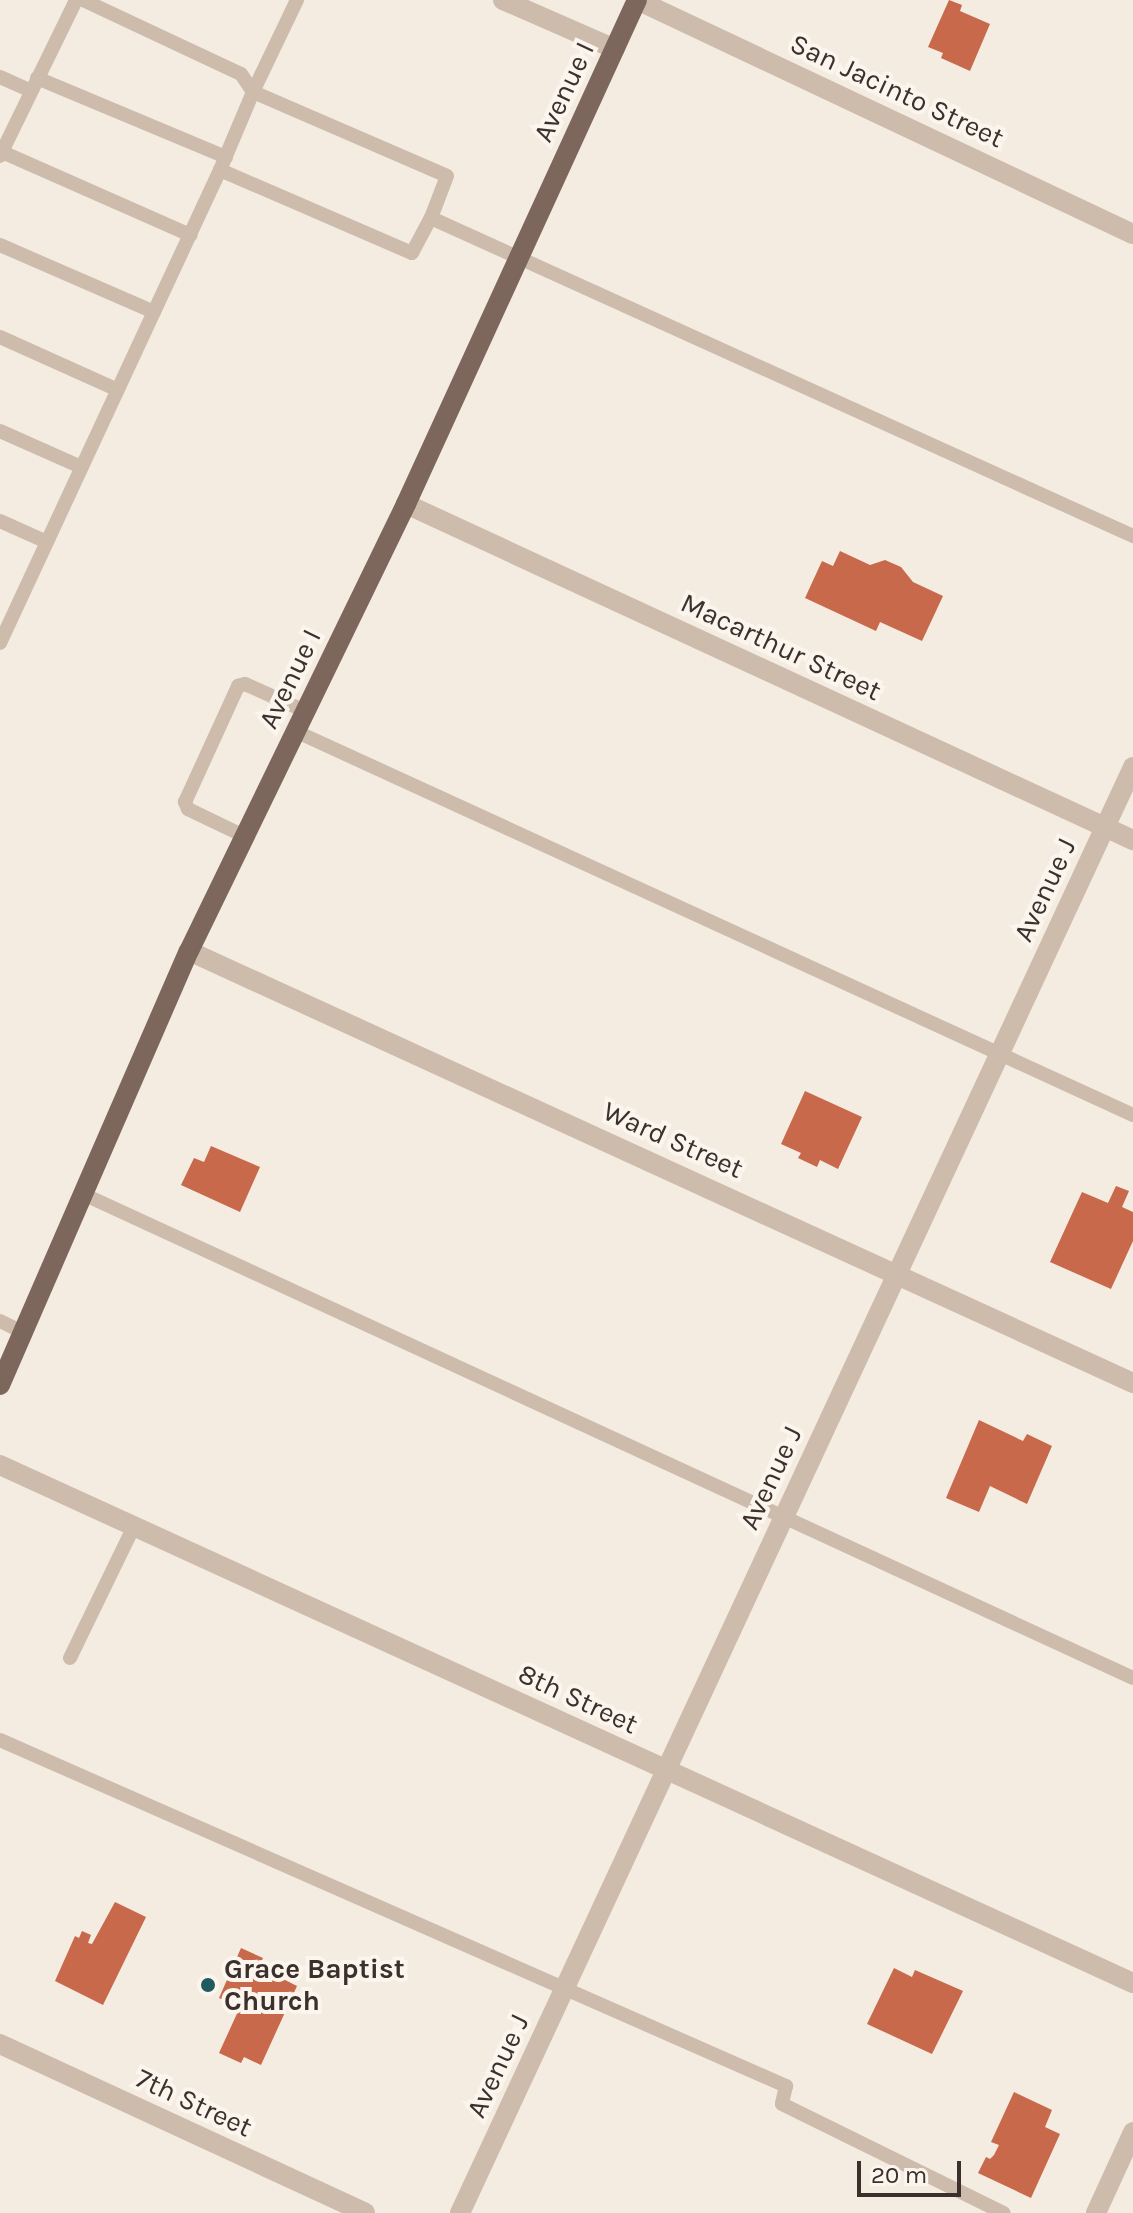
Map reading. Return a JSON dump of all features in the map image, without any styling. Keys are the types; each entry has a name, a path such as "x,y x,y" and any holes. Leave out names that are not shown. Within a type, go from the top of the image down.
{"main road":[{"name":"Avenue I","path":"0,1385 189,951 406,504 637,0"}],"street":[{"path":"503,0 615,49"},
{"name":"San Jacinto Street","path":"637,0 1133,234"},
{"name":"Macarthur Street","path":"406,504 1133,840"},
{"name":"Avenue J","path":"460,2213 1133,767"},
{"name":"Ward Street","path":"189,951 1133,1383"},
{"name":"8th Street","path":"0,1465 1133,1983"},
{"name":"7th Street","path":"0,2044 365,2213"},
{"path":"1096,2213 1133,2132"}],"lane":[{"path":"76,0 1,154 190,235"},
{"path":"0,77 34,84 223,163 412,253 431,218 447,176 253,92 241,74 83,0"},
{"path":"0,643 5,619 47,542 223,163 294,1"},
{"path":"431,218 519,255 1133,536"},
{"path":"0,245 154,312"},
{"path":"0,337 118,390"},
{"path":"0,431 81,467"},
{"path":"0,521 47,542"},
{"path":"244,836 188,809 185,802 238,686 245,684 305,711"},
{"path":"295,731 1133,1115"},
{"path":"83,1194 1133,1678"},
{"path":"0,1321 23,1332"},
{"path":"70,1658 134,1526"},
{"path":"0,1740 786,2086 782,2104 1004,2213"}],"building":[{"path":"949,0 962,5 960,11 990,24 970,71 941,58 943,53 928,47"},
{"path":"840,551 870,565 885,560 901,567 913,582 943,596 922,641 880,622 876,631 805,598 822,561 833,566"},
{"path":"805,1091 862,1117 838,1169 820,1160 817,1167 798,1158 801,1153 781,1144"},
{"path":"211,1146 260,1167 240,1212 181,1185 194,1158 204,1162"},
{"path":"1116,1186 1129,1191 1122,1207 1133,1212 1133,1241 1111,1289 1050,1262 1082,1192 1108,1203"},
{"path":"979,1420 1023,1441 1027,1434 1052,1446 1027,1504 990,1486 979,1512 946,1498"},
{"path":"115,1902 146,1917 103,2005 55,1981 75,1936 79,1938 82,1931 91,1935 88,1943 92,1944"},
{"path":"241,1948 263,1958 259,1967 297,1986 261,2065 244,2057 241,2063 219,2053 240,2007 219,1998"},
{"path":"894,1968 912,1977 915,1970 963,1991 932,2054 867,2024"},
{"path":"1014,2092 1052,2110 1045,2127 1060,2134 1031,2198 978,2173 986,2157 990,2159 999,2145 991,2142"}],"place":[{"name":"Grace Baptist Church","path":"208,1985"}]}
